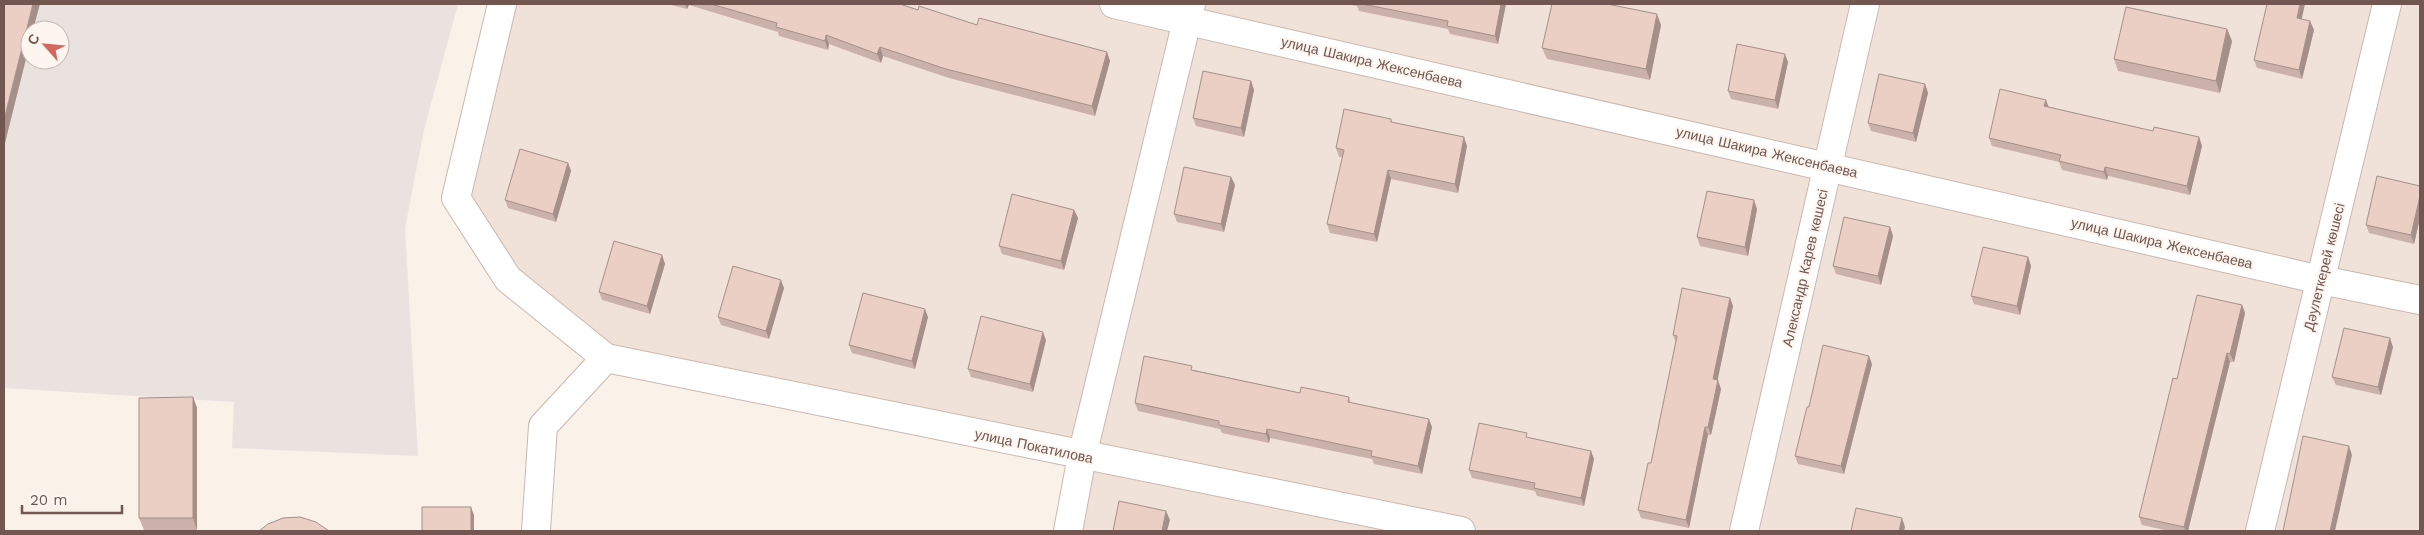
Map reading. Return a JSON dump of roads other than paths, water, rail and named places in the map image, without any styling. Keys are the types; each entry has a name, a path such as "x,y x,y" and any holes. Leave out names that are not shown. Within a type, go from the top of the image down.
{"street":[{"path":"502,4 456,198 508,279 606,358 543,426 536,531"},
{"name":"улица Шакира Жексенбаева","path":"1114,4 1189,12 1829,166 2321,280 2420,300"},
{"name":"Александр Карев көшесі","path":"1744,531 1865,4"},
{"name":"Дәулеткерей көшесі","path":"2260,531 2387,4"},
{"path":"1068,531 1082,456 1189,12"},
{"name":"улица Покатилова","path":"606,358 1082,456 1462,531"}]}
